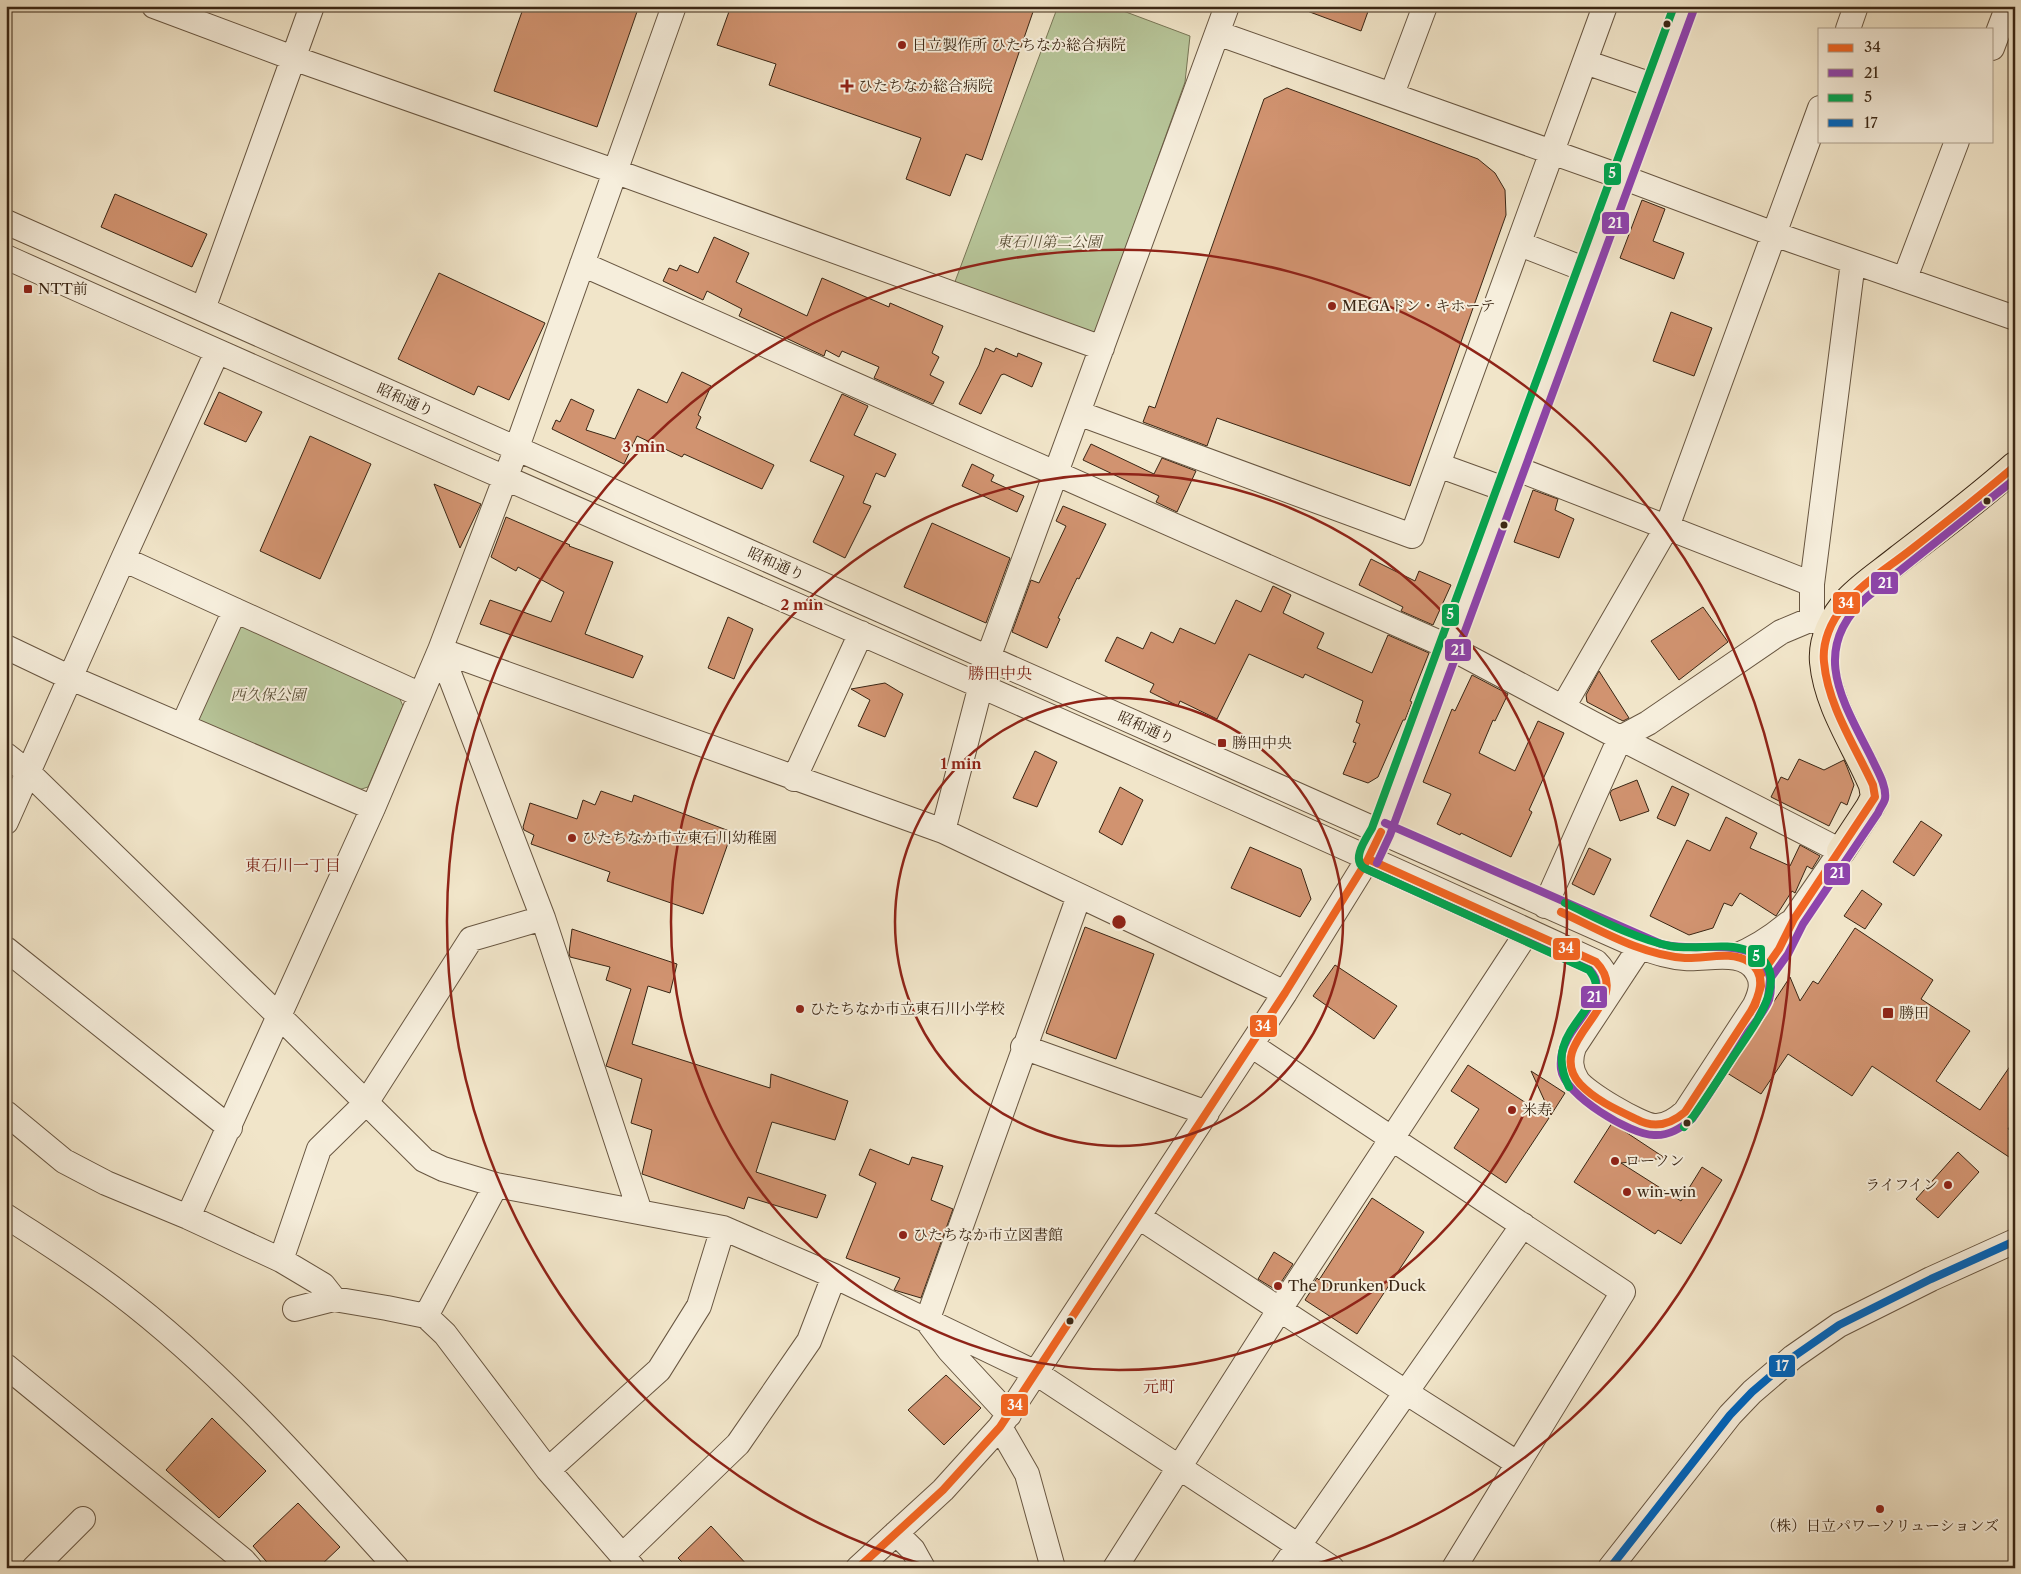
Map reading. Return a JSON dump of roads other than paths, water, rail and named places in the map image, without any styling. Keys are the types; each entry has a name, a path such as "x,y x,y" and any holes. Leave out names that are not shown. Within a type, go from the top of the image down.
{"main road":[{"path":"1841,851 1870,807 1874,797 1873,785 1837,710 1824,663 1821,624 1837,615 1850,599 2015,466"}],"street":[{"path":"202,309 312,6"},
{"path":"188,1217 230,1128 373,808 440,650 506,478 674,6"},
{"path":"943,831 988,658 1227,6"},
{"path":"1392,94 1425,6"},
{"path":"1078,413 1412,536 1520,244 1551,152 1605,6"},
{"path":"858,1568 943,1490 1004,1421 1285,994 1368,859 1381,832 1685,6"},
{"path":"1848,28 1856,6"},
{"path":"1994,43 2008,6"},
{"path":"158,7 293,58 614,171 1102,348"},
{"path":"1217,33 1392,94 1774,234 1905,278 2015,318"},
{"path":"1585,62 1655,86"},
{"path":"1564,707 1667,527 1818,113"},
{"path":"1905,278 1957,142"},
{"name":"昭和通り","path":"6,222 516,450 1640,947 1658,953 1687,958 1733,957"},
{"path":"1520,244 1589,271"},
{"name":"昭和通り","path":"6,257 217,352 860,633 1596,962 1603,969 1607,978 1606,996"},
{"path":"1545,906 1620,738 1648,724 1781,632 1821,624 1812,584 1853,262"},
{"path":"582,264 1448,647 1620,738 1841,851 1794,919 1772,961 1760,976"},
{"path":"6,822 217,352"},
{"path":"1438,465 1507,490"},
{"path":"1515,468 1812,584"},
{"path":"123,559 421,696"},
{"path":"183,725 235,610"},
{"path":"794,779 860,633"},
{"path":"6,647 71,678 373,808"},
{"path":"440,650 794,779 943,831 1285,994"},
{"path":"440,650 543,918 640,1212"},
{"path":"6,755 29,773 424,1160 443,1169 496,1185 723,1228 834,1276 1036,1373 1332,1568"},
{"path":"926,1320 1079,896"},
{"path":"280,1260 319,1149 366,1103 471,939 543,918"},
{"path":"1733,957 1751,950 1794,919"},
{"path":"1115,1568 1280,1309 1394,1138 1528,931"},
{"path":"1640,947 1606,996 1574,1047 1570,1058 1572,1069 1578,1082 1639,1122 1654,1126 1665,1125 1677,1120 1685,1112 1755,1005 1761,986 1760,976 1756,968 1748,961 1733,957"},
{"path":"6,949 230,1128"},
{"path":"1251,1045 1394,1138 1623,1292 1454,1568"},
{"path":"1024,1047 1207,1113"},
{"path":"6,1113 64,1161 106,1183 188,1217 280,1260 323,1285 334,1299"},
{"path":"426,1316 496,1185"},
{"path":"6,1216 119,1293 175,1339 227,1386 281,1440 396,1568"},
{"path":"1139,1217 1517,1463"},
{"path":"1283,1568 1523,1225"},
{"path":"548,1470 659,1370 699,1306 723,1228"},
{"path":"1610,1568 1730,1415 1752,1392 1793,1357 1839,1325 1931,1279 2015,1241"},
{"path":"296,1309 334,1299 426,1316 444,1334 548,1470 628,1562 738,1444 809,1341 834,1276"},
{"path":"926,1320 1004,1421 1027,1474 1053,1568"},
{"path":"6,1366 243,1560 250,1568"},
{"path":"34,1568 84,1519"},
{"path":"896,1533 913,1550 923,1568"}],"place":[{"name":"日立製作所 ひたちなか総合病院","path":"902,45"},
{"name":"ひたちなか総合病院","path":"847,86"},
{"name":"NTT前","path":"28,289"},
{"name":"MEGAドン・キホーテ","path":"1332,306"},
{"name":"勝田中央","path":"1222,743"},
{"name":"ひたちなか市立東石川幼稚園","path":"572,838"},
{"name":"ひたちなか市立東石川小学校","path":"800,1009"},
{"name":"勝田","path":"1888,1013"},
{"name":"米寿","path":"1512,1110"},
{"name":"ローソン","path":"1615,1161"},
{"name":"ライフイン","path":"1948,1185"},
{"name":"win-win","path":"1627,1192"},
{"name":"ひたちなか市立図書館","path":"903,1235"},
{"name":"The Drunken Duck","path":"1278,1286"},
{"name":"（株）日立パワーソリューションズ","path":"1880,1509"}],"district":[{"name":"勝田中央","path":"1000,673"},
{"name":"東石川一丁目","path":"293,865"},
{"name":"元町","path":"1159,1386"}],"park label":[{"name":"東石川第二公園","path":"1049,242"},
{"name":"西久保公園","path":"268,695"}]}
